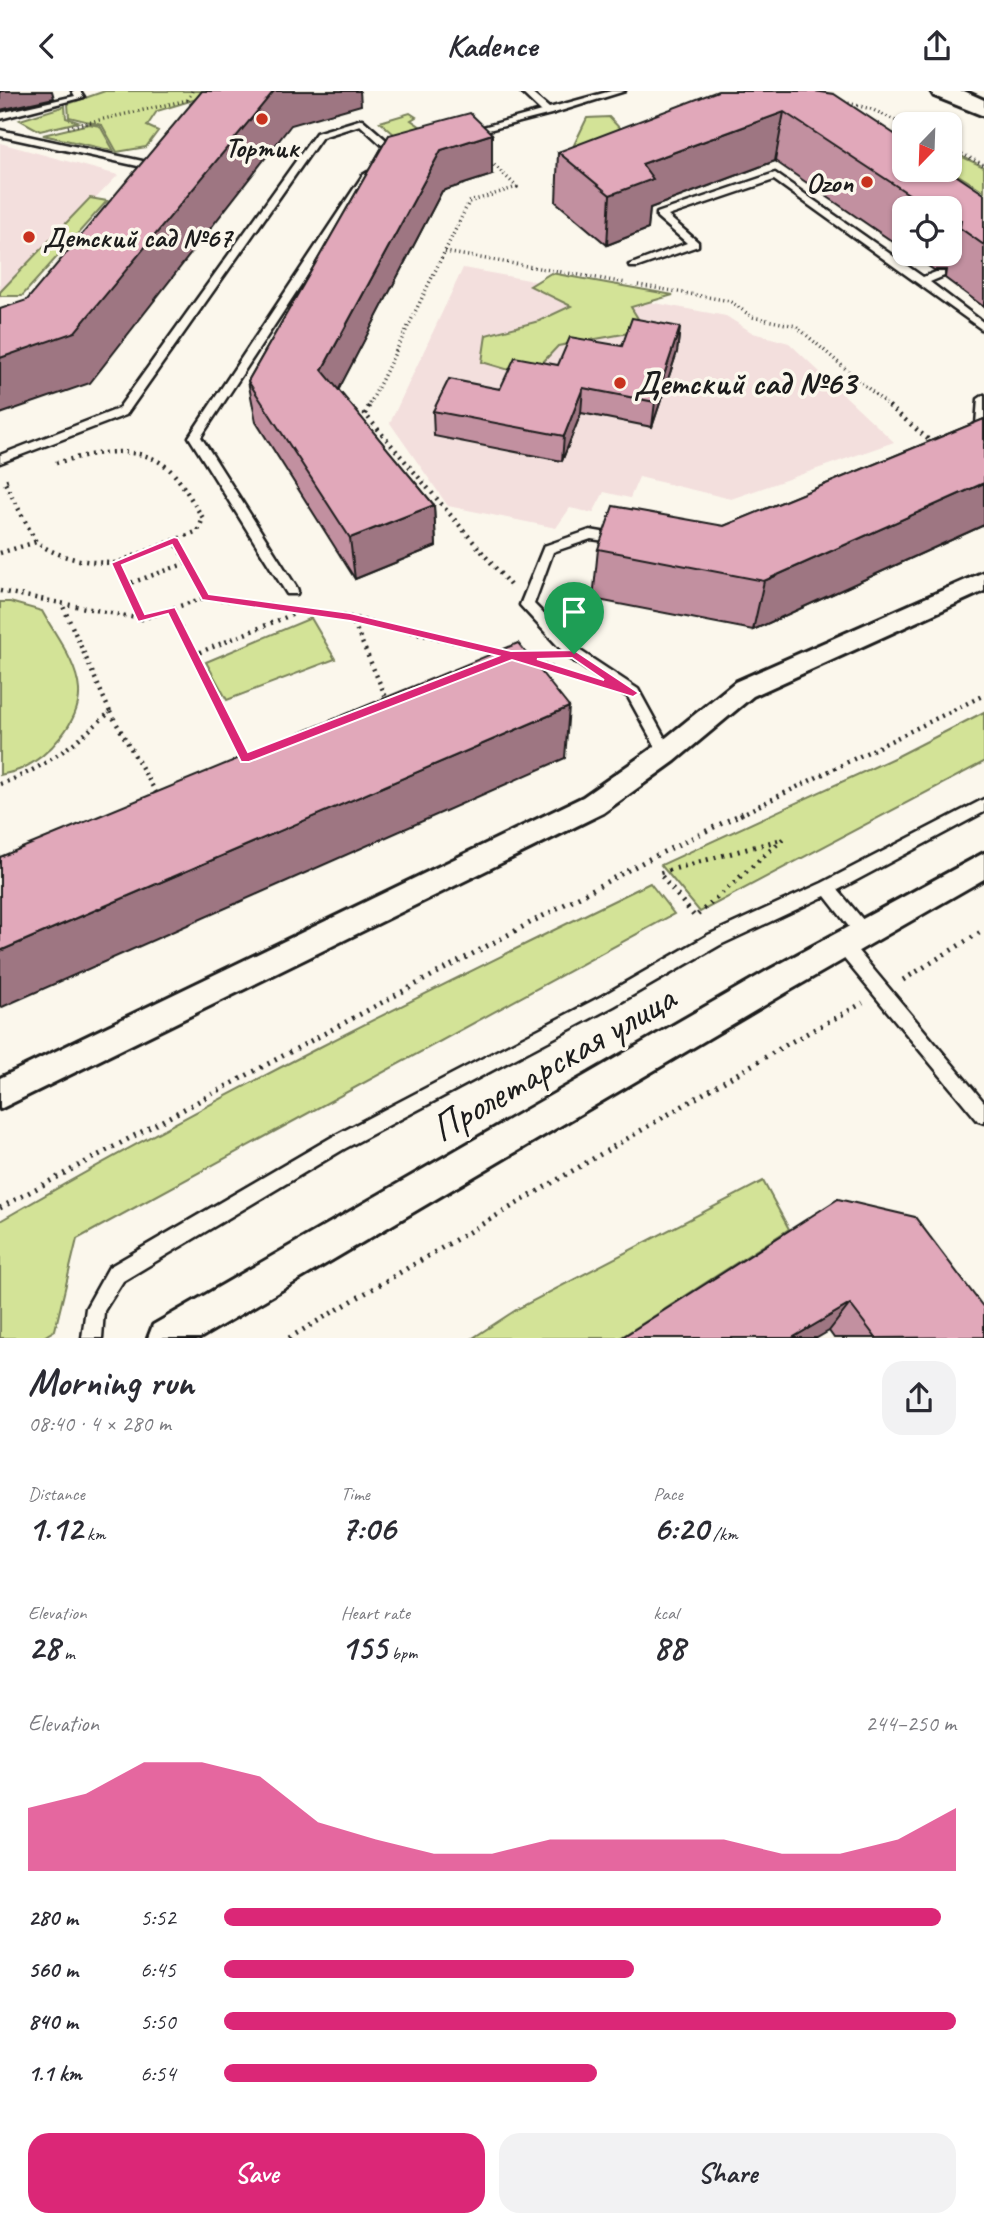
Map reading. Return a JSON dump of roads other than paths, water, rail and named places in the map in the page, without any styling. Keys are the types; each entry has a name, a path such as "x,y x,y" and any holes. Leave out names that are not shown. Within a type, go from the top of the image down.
{"main road":[{"path":"943,91 984,109"}],"street":[{"path":"0,1094 593,805 666,753 744,689 984,581"},
{"name":"Пролетарская улица","path":"166,1338 853,938 984,865"}],"lane":[{"path":"0,115 80,97 76,91"},
{"path":"524,91 548,111"},
{"path":"451,139 621,91"},
{"path":"353,112 397,154"},
{"path":"0,459 122,412 308,146 319,135 362,122"},
{"path":"0,133 147,165"},
{"path":"292,591 195,437 379,161 411,150"},
{"path":"138,175 155,155"},
{"path":"634,264 694,244 662,215 775,176 984,328"},
{"path":"922,281 940,274"},
{"path":"955,461 980,451 984,399"},
{"path":"630,541 590,534 548,549 527,605 574,654 633,693 666,753"},
{"path":"92,1338 95,1308 116,1274 338,1143 608,1001 714,940 827,888 984,805"},
{"path":"827,888 881,993 984,1115"}],"place":[{"name":"Тортик","path":"262,119"},
{"name":"Ozon","path":"867,182"},
{"name":"Детский сад №67","path":"29,237"},
{"name":"Детский сад №63","path":"620,383"}]}
